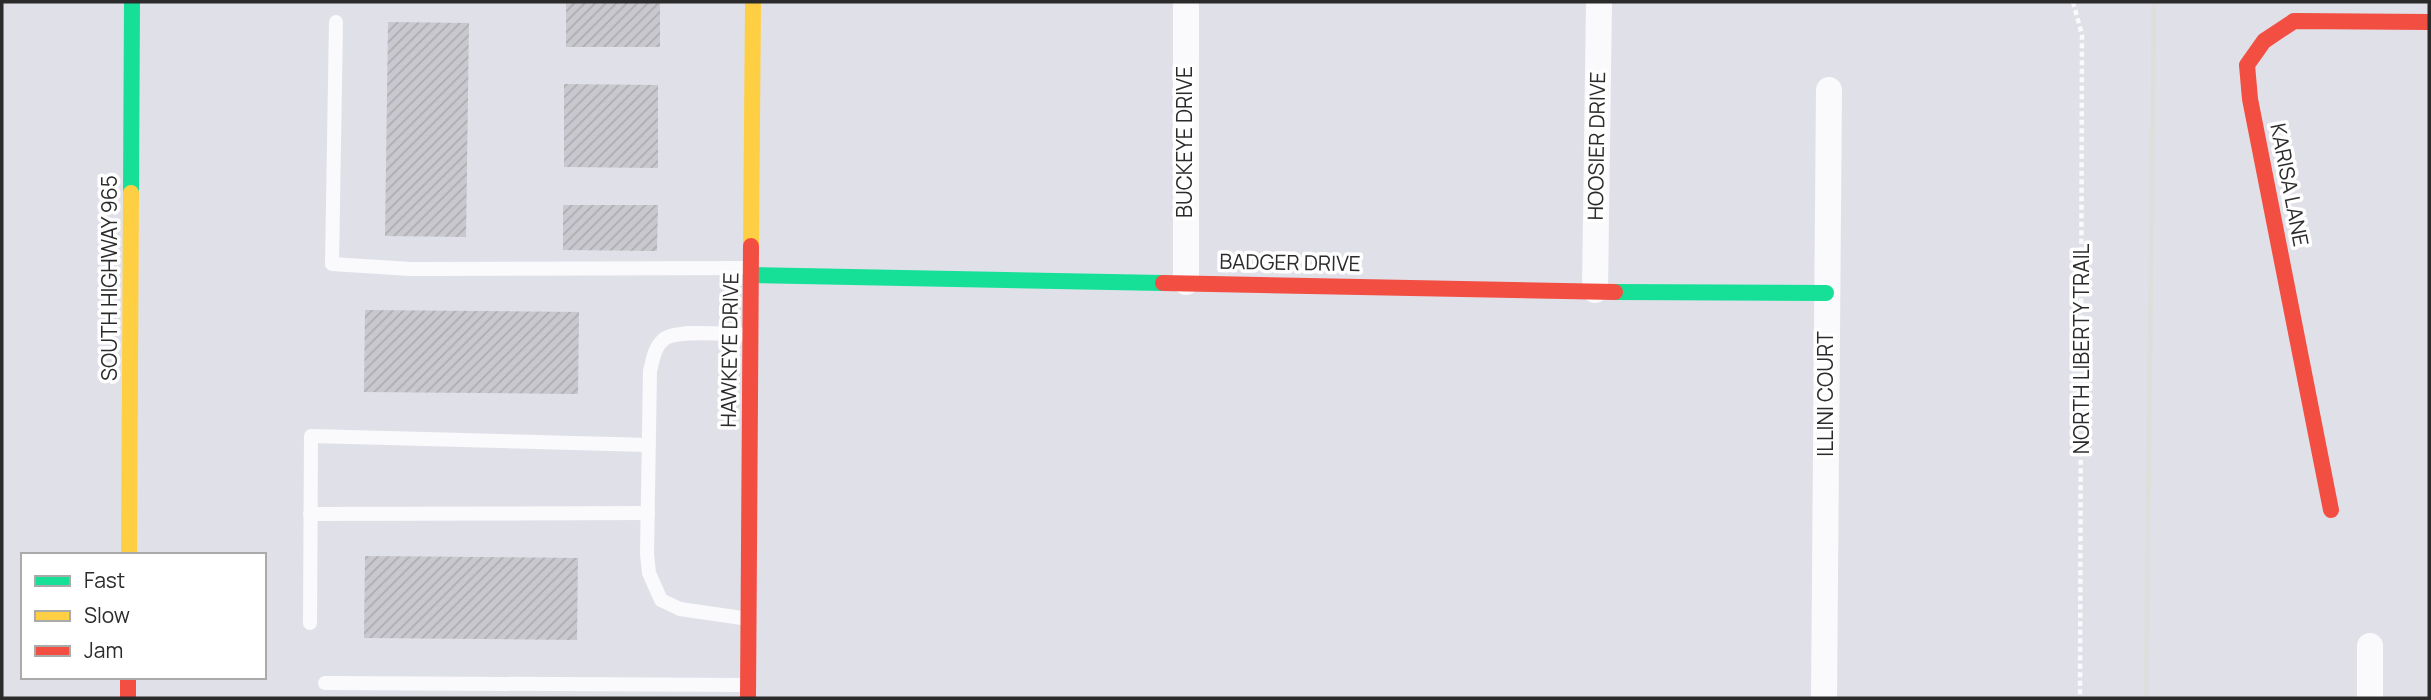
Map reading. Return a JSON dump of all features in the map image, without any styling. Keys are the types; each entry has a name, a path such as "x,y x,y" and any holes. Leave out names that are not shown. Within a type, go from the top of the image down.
{"street":[{"name":"SOUTH HIGHWAY 965","path":"129,553 132,2"},
{"name":"HAWKEYE DRIVE","path":"748,692 754,2"},
{"name":"BUCKEYE DRIVE","path":"1186,2 1186,282"},
{"name":"HOOSIER DRIVE","path":"1595,290 1599,2"},
{"name":"KARISA LANE","path":"2331,510 2250,99 2247,65 2263,41 2294,21 2429,22"},
{"name":"ILLINI COURT","path":"1824,698 1829,90"},
{"name":"BADGER DRIVE","path":"752,272 1778,295 1826,293"},
{"path":"2370,646 2370,698"},
{"path":"128,679 128,698"}],"lane":[{"path":"336,22 331,264 410,269 752,272"},
{"path":"749,619 680,609 661,600 649,573 648,513 650,371 655,350 664,339 676,334 752,335"},
{"path":"310,623 311,436 649,445"},
{"path":"310,514 648,513"},
{"path":"325,683 748,692"}],"path":[{"name":"NORTH LIBERTY TRAIL","path":"2073,2 2082,49 2080,698"}],"building":[{"path":"566,3 660,3 660,47 566,47"},
{"path":"388,22 469,23 466,237 385,236"},
{"path":"564,84 658,85 658,168 564,167"},
{"path":"563,205 658,205 657,251 563,250"},
{"path":"365,310 579,312 578,394 364,392"},
{"path":"365,556 578,558 577,640 364,638"}],"railway":[{"path":"2146,698 2154,2"}],"traffic: fast":[{"path":"131,193 132,2"},
{"path":"752,275 1163,283"},
{"path":"1615,292 1826,293"}],"traffic: slow":[{"path":"751,246 753,2"},
{"path":"129,553 131,193"}],"traffic: jam":[{"path":"2331,510 2250,99 2247,65 2264,41 2294,21 2429,22"},
{"path":"748,698 751,246"},
{"path":"1163,283 1615,292"},
{"path":"128,679 128,698"}]}
